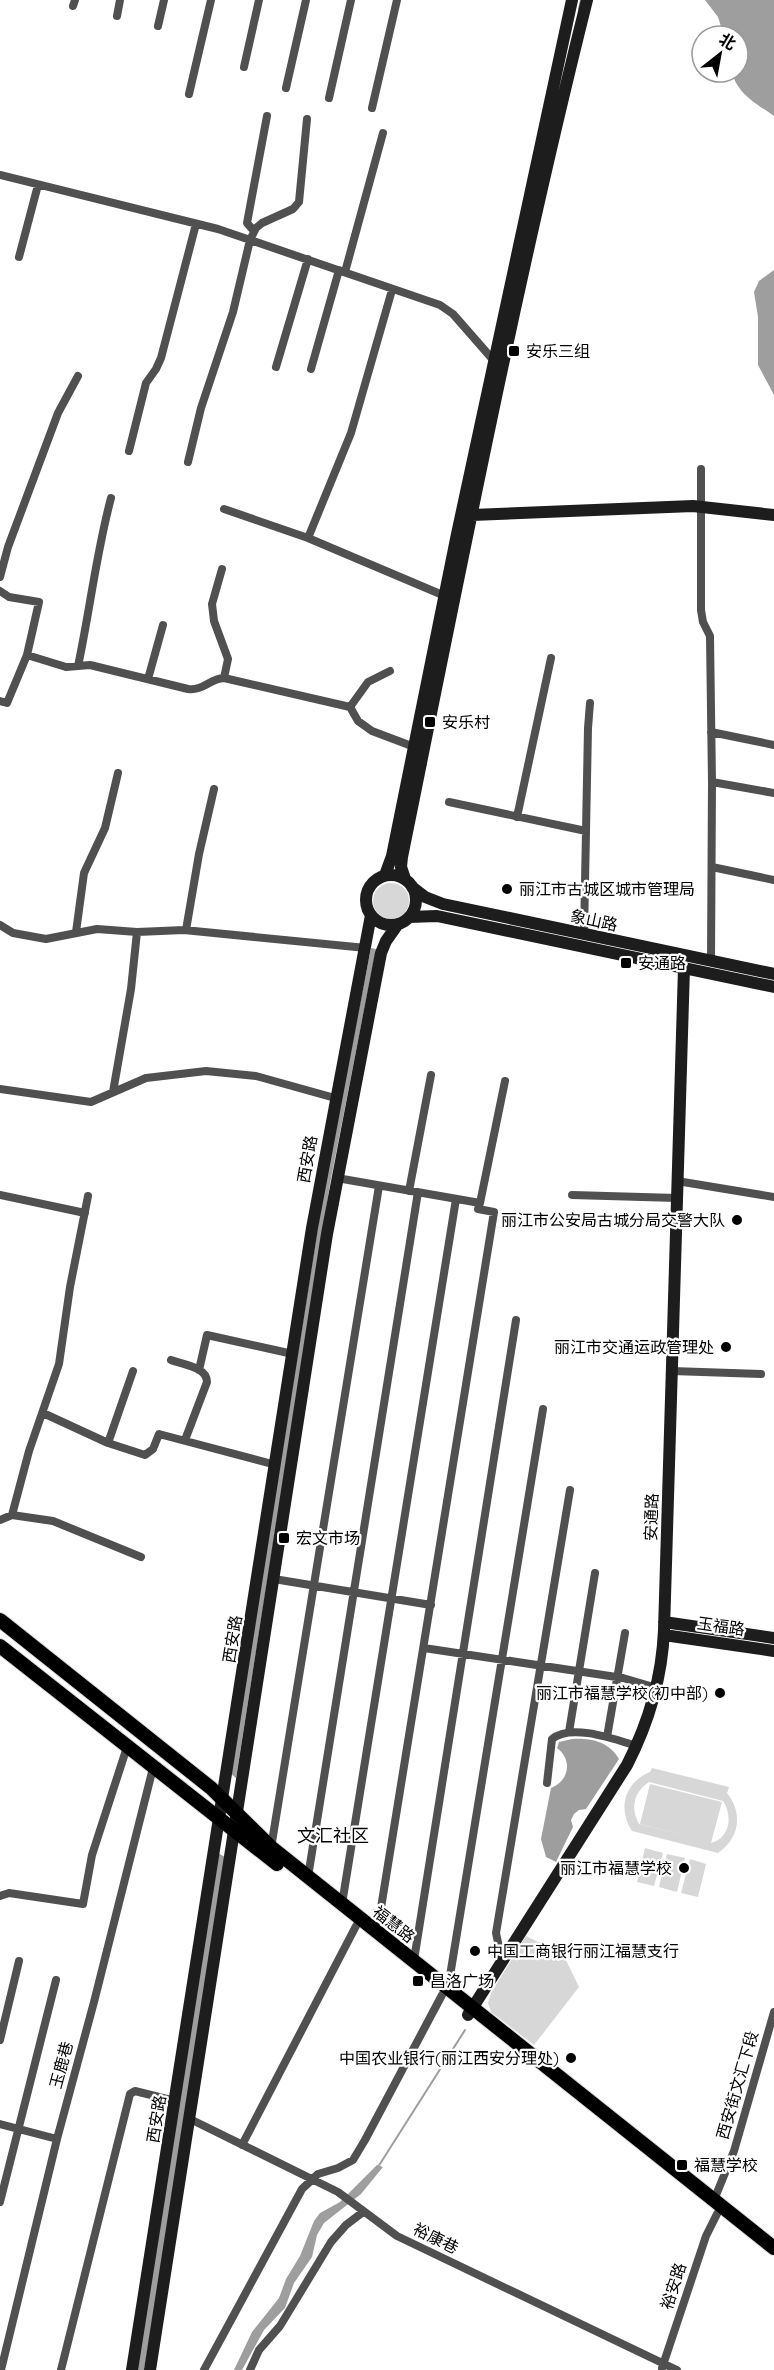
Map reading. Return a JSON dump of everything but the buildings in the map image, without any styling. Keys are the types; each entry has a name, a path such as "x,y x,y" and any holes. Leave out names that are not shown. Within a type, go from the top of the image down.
{"main road":[{"name":"福慧路","path":"0,1620 211,1788 271,1848 414,1960 445,1992"},
{"name":"福慧路","path":"0,1646 356,1926 470,2011 716,2207 774,2248"},
{"name":"福慧路","path":"716,2207 774,2259"}],"street":[{"path":"117,16 120,0"},
{"path":"159,26 164,0"},
{"path":"189,94 211,0"},
{"path":"244,67 259,0"},
{"path":"286,88 306,0"},
{"path":"329,98 351,0"},
{"path":"372,108 397,0"},
{"path":"409,883 396,875 385,875 372,883 367,893 366,905 372,915 381,922 404,920 416,902 409,883 401,862 445,596 551,124 572,0"},
{"path":"551,124 587,0"},
{"path":"252,235 247,223 267,116"},
{"path":"188,462 201,408 233,312 252,235 266,220 293,209 299,202 307,119"},
{"path":"311,369 383,133"},
{"path":"0,175 196,224 252,235 308,259 445,307 496,369 472,514 419,748 392,856 385,875"},
{"path":"19,256 38,185"},
{"path":"129,451 146,383 161,358 196,224"},
{"path":"276,367 308,259"},
{"path":"308,538 351,433 392,290"},
{"path":"0,577 8,547 58,413 78,376"},
{"path":"701,469 701,610 703,622 710,636 711,961"},
{"path":"78,666 90,610 99,543 111,498"},
{"path":"472,514 701,507 774,515"},
{"path":"224,509 308,538 445,596"},
{"path":"222,568 212,604 214,621 228,659 224,678"},
{"path":"0,591 9,597 39,602 27,655 7,703 0,701"},
{"path":"148,679 164,625"},
{"path":"27,655 66,667 90,665 196,690 213,680 224,678 350,707 364,726 419,748"},
{"path":"517,817 551,657"},
{"path":"350,707 368,682 390,670"},
{"path":"584,934 590,703"},
{"path":"711,732 774,745"},
{"path":"76,932 84,873 105,828 118,773"},
{"path":"712,782 774,793"},
{"path":"186,930 199,854 214,789"},
{"path":"449,802 586,831"},
{"path":"712,867 774,880"},
{"name":"象山路","path":"409,883 425,897 443,904 774,974"},
{"name":"西安路","path":"132,2370 311,1232 372,915"},
{"name":"象山路","path":"404,920 437,916 774,987"},
{"name":"西安路","path":"150,2370 337,1178 381,953 386,941 404,920"},
{"path":"0,925 13,933 46,939 97,929 137,932 186,930 366,948"},
{"path":"113,1092 131,989 137,932"},
{"name":"安通路","path":"470,2011 618,1780 637,1746 657,1688 664,1635 684,968"},
{"path":"0,1089 91,1102 146,1078 206,1071 256,1076 335,1098"},
{"path":"308,1877 354,1592 431,1075"},
{"path":"374,1929 380,1914 494,1212 478,1209 505,1081"},
{"path":"337,1178 480,1203"},
{"path":"677,1181 774,1197"},
{"path":"271,1848 379,1186"},
{"path":"0,1195 84,1213"},
{"path":"572,1195 677,1198"},
{"path":"12,1515 29,1451 59,1364 70,1287 88,1196"},
{"path":"342,1904 456,1199"},
{"path":"414,1960 516,1320"},
{"path":"199,1370 207,1335 293,1354"},
{"path":"171,1360 206,1374 207,1383 185,1440"},
{"path":"108,1443 133,1371"},
{"path":"672,1371 761,1374"},
{"path":"204,2370 296,2199 311,2179 322,2172 343,2166 353,2160 445,1992 543,1409"},
{"path":"43,1413 108,1443 145,1455 153,1449 159,1434 276,1465"},
{"path":"502,1961 496,1933 570,1490"},
{"path":"0,1520 12,1515 53,1521 141,1557"},
{"path":"569,1732 595,1573"},
{"path":"274,1579 431,1605"},
{"name":"玉福路","path":"664,1622 774,1638"},
{"path":"607,1737 626,1633"},
{"name":"玉福路","path":"664,1635 774,1651"},
{"path":"424,1648 618,1677 657,1688"},
{"path":"547,1783 552,1739 569,1732 607,1737 637,1746"},
{"path":"0,1896 9,1893 83,1904 92,1855 127,1747"},
{"name":"玉鹿巷","path":"1,2370 57,2139 153,1768"},
{"path":"242,2145 356,1926"},
{"path":"0,2040 20,1961"},
{"path":"0,2202 56,1980"},
{"name":"西安街文汇下段","path":"716,2207 774,2012"},
{"path":"61,2370 130,2094 135,2091 175,2101"},
{"name":"裕康巷","path":"190,2119 338,2192 397,2236 662,2367 677,2370"},
{"path":"0,2124 57,2139"},
{"name":"裕安路","path":"662,2367 716,2207"},
{"path":"250,2370 259,2350 280,2326 331,2242 361,2209"}],"shaded area":[{"path":"705,0 774,0 774,116 748,98 737,84 750,84 750,24 720,24 718,17"},
{"path":"774,270 774,395 758,365 758,317 754,292 759,281"},
{"path":"391,883 404,888 409,901 404,914 391,919 378,914 373,901 378,888"},
{"path":"371,948 376,949 330,1184 236,1778 231,1774 325,1183"},
{"path":"572,1739 599,1742 615,1753 619,1759 586,1809 574,1814 571,1820 573,1827 556,1862 546,1857 541,1839 551,1788 562,1780 567,1770 565,1758 557,1748 559,1742"},
{"path":"652,1768 729,1787 727,1793 735,1809 737,1825 735,1833 725,1847 718,1853 632,1831 625,1813 626,1797 635,1782 650,1772","holes":["649,1782 723,1801 728,1813 728,1826 722,1836 711,1843 722,1802 650,1784 640,1824 690,1837 639,1824 634,1806 637,1795"]},
{"path":"645,1848 663,1853 654,1886 637,1882"},
{"path":"218,1853 225,1857 151,2329 144,2370 136,2370"},
{"path":"667,1854 685,1858 677,1892 659,1887"},
{"path":"690,1859 706,1864 698,1897 681,1893"},
{"path":"526,1936 563,1954 579,1987 534,2045 491,2012 488,2003 491,1993"},
{"path":"377,2165 383,2167 361,2194 324,2223 317,2235 312,2257 294,2283 285,2308 264,2330 242,2370 234,2370 252,2332 279,2298 314,2221 320,2213 340,2202"}],"waterway":[{"path":"579,9 581,0"},
{"path":"378,2167 465,2030"}],"place":[{"name":"安乐三组","path":"514,351"},
{"name":"安乐村","path":"430,722"},
{"name":"丽江市古城区城市管理局","path":"507,889"},
{"name":"安通路","path":"626,963"},
{"name":"丽江市公安局古城分局交警大队","path":"737,1220"},
{"name":"丽江市交通运政管理处","path":"726,1347"},
{"name":"宏文市场","path":"284,1538"},
{"name":"丽江市福慧学校(初中部)","path":"720,1693"},
{"name":"丽江市福慧学校","path":"684,1868"},
{"name":"中国工商银行丽江福慧支行","path":"475,1951"},
{"name":"昌洛广场","path":"418,1981"},
{"name":"中国农业银行(丽江西安分理处)","path":"571,2058"},
{"name":"福慧学校","path":"682,2165"}],"district":[{"name":"文汇社区","path":"333,1835"}]}
